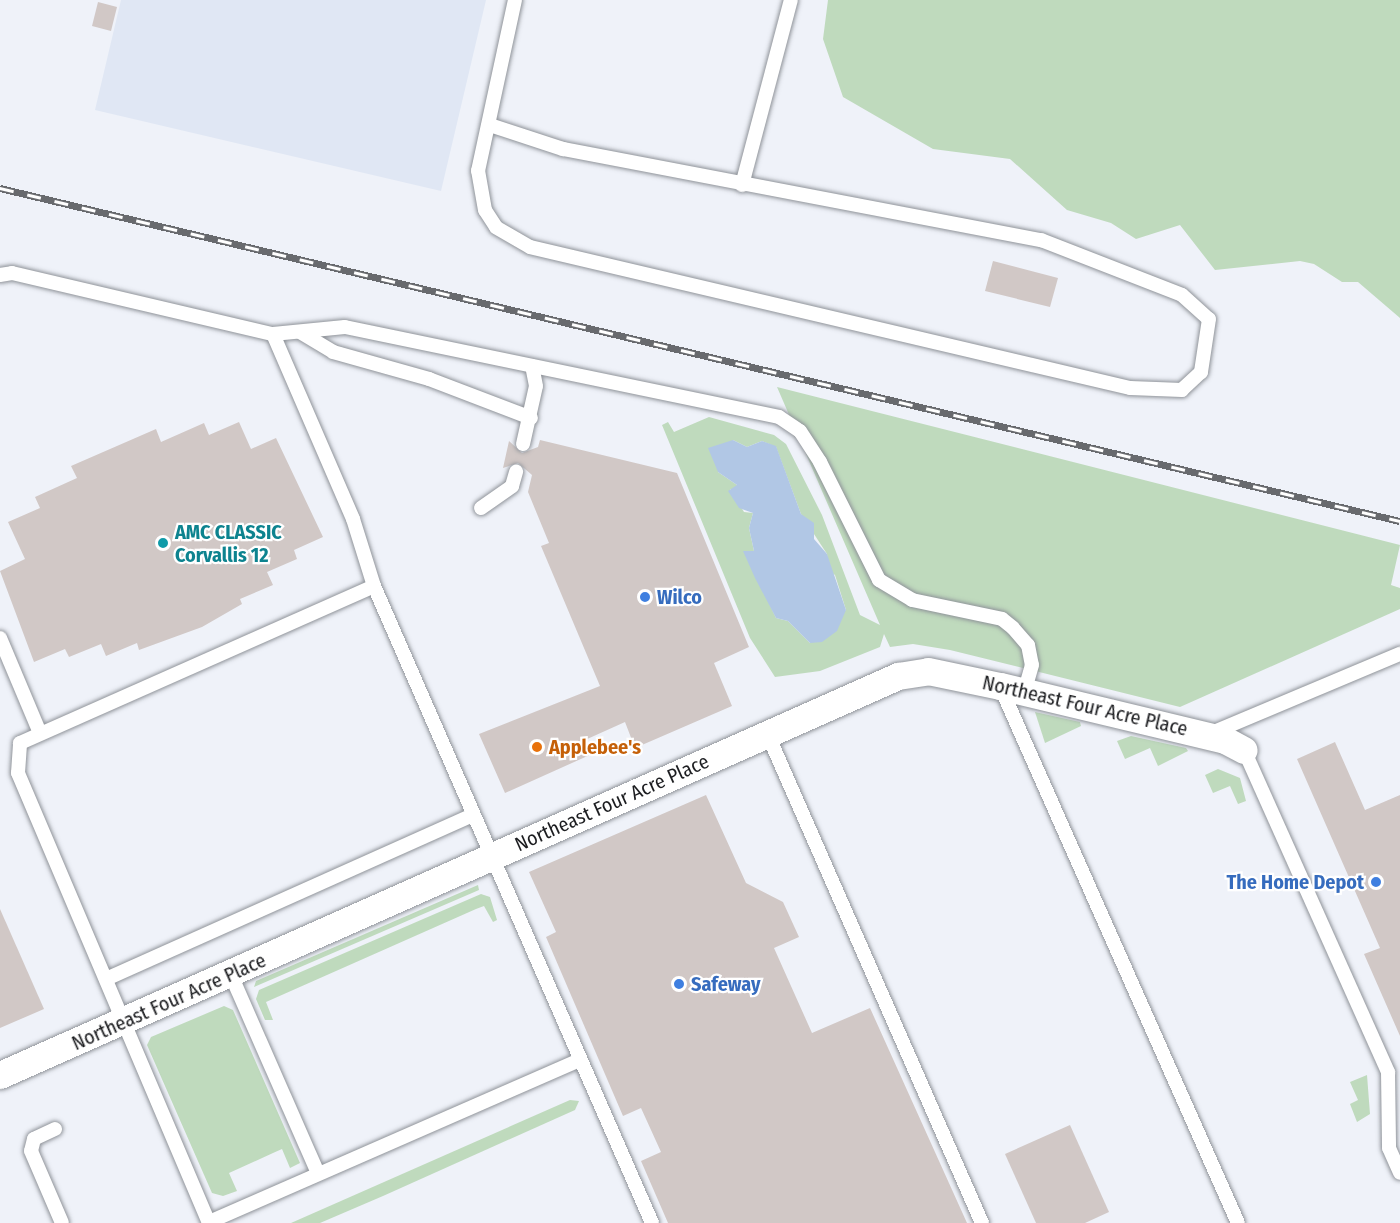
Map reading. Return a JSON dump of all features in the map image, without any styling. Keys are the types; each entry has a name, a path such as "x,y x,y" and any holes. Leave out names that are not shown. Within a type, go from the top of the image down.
{"street":[{"name":"Northeast Four Acre Place","path":"0,1075 231,975 490,856 913,672 1012,689 1203,734 1244,750"}],"lane":[{"path":"490,125 563,149 742,185 1041,240 1182,296 1209,319 1201,372 1182,390 1130,388 530,247 496,227 485,210 478,171 490,125 515,0"},
{"path":"742,185 791,0"},
{"path":"0,275 12,273 273,334 345,327 779,417 800,431 879,580 912,600 1002,619 1028,645 1032,665 1012,689 1238,1223"},
{"path":"300,332 333,352 429,379 531,418"},
{"path":"273,334 353,519 375,586 471,816 652,1223"},
{"path":"523,444 531,418 536,386 532,366"},
{"path":"481,507 512,486 516,472"},
{"path":"375,586 39,731 20,743 18,773 106,979 120,1023 209,1223 318,1173 579,1060"},
{"path":"0,638 39,731"},
{"path":"1203,734 1240,724 1400,654"},
{"path":"768,735 982,1223"},
{"path":"1244,750 1400,1098"},
{"path":"106,979 471,816"},
{"path":"231,975 318,1173"},
{"path":"1388,1072 1389,1148 1400,1173"},
{"path":"55,1129 34,1139 31,1151 62,1223"}],"shaded area":[{"path":"121,0 486,0 441,191 95,110"}],"green space":[{"path":"828,0 1400,0 1400,318 1358,282 1342,282 1314,264 1300,261 1215,270 1180,225 1136,239 1111,223 1067,210 1010,159 933,149 843,97 823,39"},
{"path":"777,387 1400,545 1391,585 1400,588 1400,609 1180,707 950,650 913,644 890,647 884,634 880,647 820,671 775,677 750,638 662,425 668,422 674,432 709,417 774,435 786,444 822,515 860,615 880,625","holes":["733,440 747,447 762,441 776,447 801,514 827,554 828,570 835,575 846,610 810,643 788,621 776,618 744,551 754,551 749,528 753,513 744,512 730,489 736,491 737,485 718,472"]},
{"path":"1035,712 1080,722 1081,726 1045,743"},
{"path":"1131,736 1186,748 1188,751 1158,766 1150,748 1125,759 1117,741"},
{"path":"1218,769 1240,778 1246,801 1238,804 1230,786 1213,793 1205,775"},
{"path":"478,885 479,890 254,987 256,981"},
{"path":"481,894 490,897 497,920 493,922 484,906 476,909 266,1002 273,1020 265,1020 256,999 259,990"},
{"path":"224,1006 233,1010 300,1163 290,1168 282,1149 229,1173 237,1191 223,1196 212,1193 147,1045 151,1037"},
{"path":"1367,1075 1370,1114 1357,1122 1350,1104 1358,1100 1350,1082"},
{"path":"570,1100 579,1101 575,1110 383,1196 320,1223 291,1223"}],"water":[{"path":"733,440 747,447 762,441 776,446 801,514 814,523 814,539 827,554 846,610 837,631 822,642 810,643 788,621 776,618 743,551 754,551 749,528 753,513 739,508 728,491 737,485 718,472 708,448"}],"building":[{"path":"98,2 117,7 111,31 92,26"},
{"path":"993,261 1058,278 1050,307 985,291"},
{"name":"AMC CLASSIC Corvallis 12","path":"239,422 251,449 276,438 323,537 294,550 297,559 267,572 273,585 240,599 242,604 202,627 139,650 137,643 106,656 101,644 69,657 65,649 34,662 0,571 25,559 8,522 40,508 35,497 77,478 71,466 156,429 161,442 204,423 209,435"},
{"name":"Wilco","path":"540,440 677,473 749,647 714,663 732,706 635,748 625,722 585,740 592,754 505,793 479,734 600,686 541,546 549,543 528,492 532,475 518,463 503,468 509,441 522,453 538,447"},
{"name":"The Home Depot","path":"1335,742 1365,810 1400,795 1400,1036 1364,954 1380,948 1297,759"},
{"path":"706,795 746,883 783,902 799,937 774,948 812,1033 870,1008 967,1223 668,1223 641,1161 661,1152 641,1108 623,1116 546,937 556,932 529,872"},
{"path":"0,909 44,1009 0,1028"},
{"path":"1070,1125 1109,1212 1085,1223 1036,1223 1005,1154"}],"railway":[{"path":"0,188 1400,521"}],"place":[{"name":"AMC CLASSIC Corvallis 12","path":"163,543"},
{"name":"Wilco","path":"645,597"},
{"name":"Applebee's","path":"537,747"},
{"name":"The Home Depot","path":"1376,882"},
{"name":"Safeway","path":"679,984"}]}
